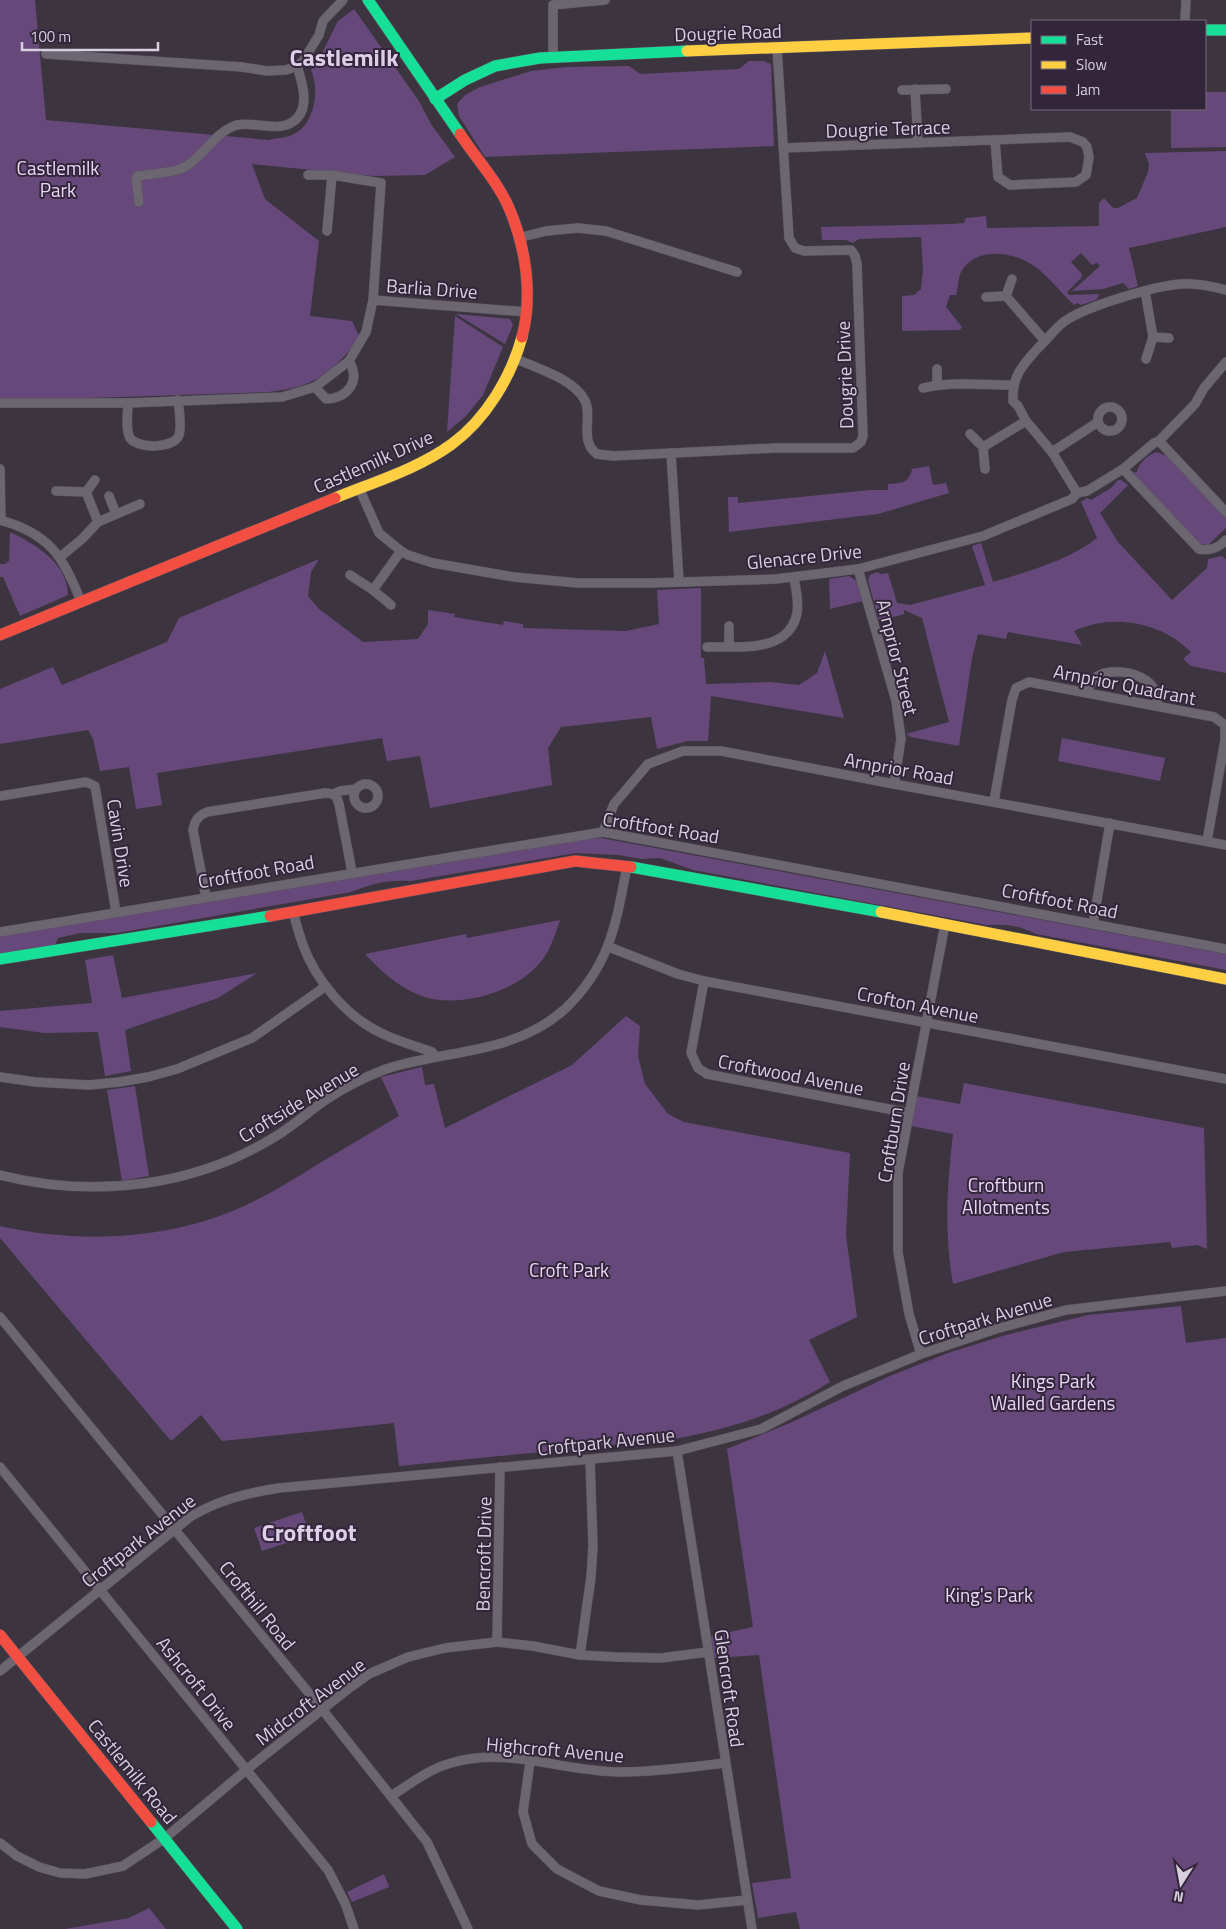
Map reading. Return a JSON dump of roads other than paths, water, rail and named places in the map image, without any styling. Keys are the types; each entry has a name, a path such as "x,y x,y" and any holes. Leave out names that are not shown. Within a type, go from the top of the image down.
{"street":[{"path":"46,54 219,65 267,71 286,70 297,66 303,61 320,35 323,21 343,0"},
{"name":"Castlemilk Drive","path":"0,635 403,470 438,453 465,434 486,409 499,389 514,358 527,312 527,288 523,255 509,208 368,0"},
{"path":"553,57 553,3 605,0"},
{"path":"1186,0 1186,20"},
{"path":"1206,30 1226,30"},
{"name":"Dougrie Road","path":"435,99 465,80 495,66 553,57 1031,38"},
{"name":"Dougrie Drive","path":"514,358 571,384 586,401 588,438 590,446 598,454 613,456 776,448 853,448 861,442 863,436 855,256 851,250 804,250 792,246 789,238 777,47"},
{"path":"139,202 137,176 181,169 217,138 236,126 244,124 275,126 294,120 301,111 305,90 297,66"},
{"path":"915,89 918,144"},
{"path":"902,90 946,89"},
{"name":"Dougrie Terrace","path":"783,148 1070,137 1079,140 1087,147 1088,170 1084,178 1076,182 1010,185 998,177 995,140"},
{"path":"308,175 332,175 381,183 373,300"},
{"path":"327,231 332,175"},
{"path":"518,238 546,231 578,228 606,231 737,272"},
{"path":"1006,296 1012,279"},
{"path":"1077,493 1052,452 1026,421 1013,401 1013,385 1022,366 1065,321 1100,305 1145,291 1181,284 1210,285 1226,290"},
{"path":"1145,291 1153,337 1146,359"},
{"path":"986,297 1006,296"},
{"path":"1006,296 1045,342"},
{"name":"Barlia Drive","path":"0,403 128,402 282,397 316,388 349,361 366,332 373,300 527,312"},
{"path":"1153,337 1169,338"},
{"path":"316,388 326,399 340,397 354,382 355,375 349,361"},
{"name":"Glenacre Drive","path":"359,488 379,533 401,552 434,563 514,577 578,583 679,581 794,578 858,569 983,536 1072,499 1077,493 1087,491 1123,468 1159,441 1195,404 1204,388 1226,362"},
{"path":"937,369 937,385"},
{"path":"923,388 937,385 1013,385"},
{"path":"128,402 129,434 136,444 144,446 162,445 176,440 180,434 178,400"},
{"path":"983,447 1026,421"},
{"path":"1052,452 1098,422"},
{"path":"970,434 983,447 985,469"},
{"path":"1159,441 1226,512"},
{"path":"671,453 679,581"},
{"path":"1123,468 1199,549 1208,551 1225,544"},
{"path":"0,469 0,520 27,529 44,540 60,557 69,571 81,602"},
{"path":"86,492 95,480"},
{"path":"56,491 86,492"},
{"path":"86,492 98,522"},
{"path":"109,496 116,514"},
{"path":"60,557 82,539 98,522 140,504"},
{"path":"373,590 401,552"},
{"name":"Arnprior Street","path":"858,569 896,701 901,739 894,784"},
{"path":"350,575 391,605"},
{"path":"707,647 760,646 773,643 784,637 792,626 797,612 794,578"},
{"path":"728,626 729,646"},
{"path":"1086,693 1095,677 1109,671 1126,671 1146,680 1155,690 1158,706"},
{"name":"Arnprior Quadrant","path":"994,801 1012,700 1016,688 1029,682 1158,706 1214,717 1225,725 1226,740 1207,841"},
{"name":"Arnprior Road","path":"603,832 614,804 648,764 683,751 721,751 1226,845"},
{"name":"Cavin Drive","path":"0,796 86,782 95,786 116,912"},
{"path":"206,897 193,830 195,820 200,815 207,812 325,793 334,794 340,791 356,789"},
{"path":"334,794 339,804 352,872"},
{"path":"1093,924 1110,823"},
{"name":"Croftfoot Road","path":"0,932 352,872 603,832 1226,949"},
{"path":"0,959 293,912 575,861 626,866 945,924 1226,979"},
{"name":"Croftside Avenue","path":"0,1175 49,1184 103,1187 135,1185 200,1172 231,1160 259,1146 283,1132 324,1101 352,1084 384,1070 436,1056 498,1045 520,1038 544,1025 580,993 594,973 608,947 616,926 626,866"},
{"path":"293,912 303,946 313,966 326,986 350,1012 363,1023 380,1033 432,1052 436,1056"},
{"name":"Croftburn Drive","path":"921,1354 909,1314 898,1252 898,1174 945,924"},
{"name":"Crofton Avenue","path":"608,947 678,974 704,981 1226,1079"},
{"name":"Croftwood Avenue","path":"704,981 690,1053 698,1068 707,1074 909,1113"},
{"path":"0,1077 35,1082 89,1085 119,1082 177,1069 252,1038 326,986"},
{"name":"Croftpark Avenue","path":"0,1671 174,1529 208,1506 244,1494 279,1488 677,1452 761,1429 843,1386 921,1354 996,1328 1066,1310 1226,1291"},
{"name":"Crofthill Road","path":"0,1317 322,1709 427,1842 468,1929"},
{"name":"Glencroft Road","path":"677,1452 724,1764 752,1929"},
{"path":"580,1655 591,1578 593,1546 590,1460"},
{"name":"Ashcroft Drive","path":"0,1467 328,1870 345,1903 354,1929"},
{"name":"Bencroft Drive","path":"497,1642 500,1467"},
{"name":"Castlemilk Road","path":"0,1635 237,1929"},
{"name":"Midcroft Avenue","path":"0,1843 17,1856 39,1867 60,1873 86,1874 104,1872 123,1866 165,1838 246,1770 369,1674 408,1656 445,1648 497,1642 580,1655 661,1658 708,1652"},
{"name":"Highcroft Avenue","path":"391,1796 430,1771 450,1763 483,1757 505,1757 585,1770 621,1772 724,1764"},
{"path":"530,1762 523,1812 532,1844 557,1869 599,1891 641,1900 698,1906 748,1900"}],"district":[{"name":"Castlemilk","path":"344,57"},
{"name":"Croftfoot","path":"309,1532"}],"park label":[{"name":"Castlemilk Park","path":"58,178"},
{"name":"Croftburn Allotments","path":"1006,1195"},
{"name":"Croft Park","path":"569,1269"},
{"name":"Kings Park Walled Gardens","path":"1053,1391"},
{"name":"King's Park","path":"989,1594"}]}
